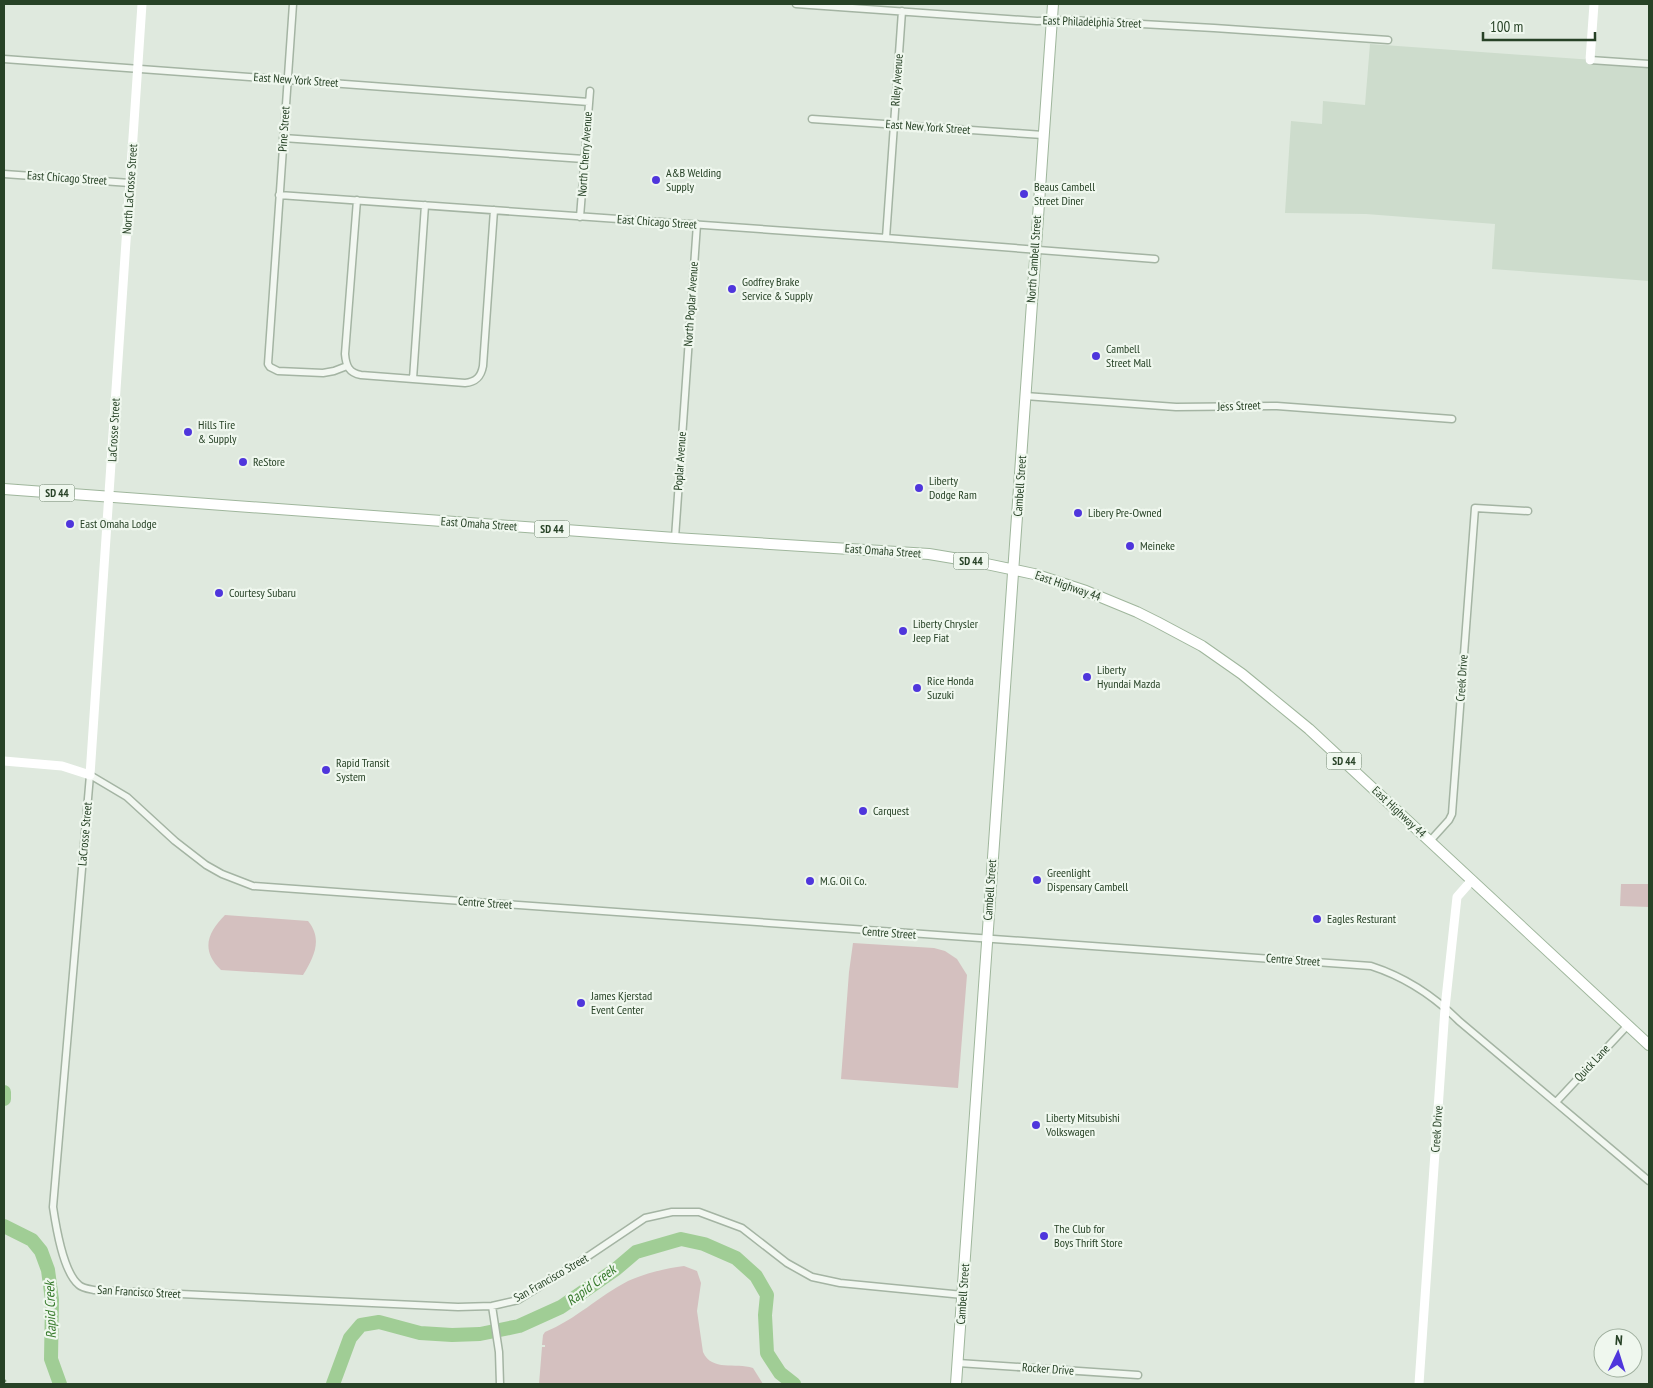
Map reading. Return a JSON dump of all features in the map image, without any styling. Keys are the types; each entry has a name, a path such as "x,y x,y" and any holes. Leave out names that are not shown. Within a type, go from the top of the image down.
{"main road":[{"name":"North Cambell Street","path":"1025,396 1053,4"},
{"name":"Cambell Street","path":"956,1384 1025,396"},
{"name":"East Omaha Street","path":"4,489 675,538 929,554 1013,569"},
{"name":"East Highway 44","path":"1013,569 1086,591 1137,612 1208,650 1242,674 1283,706 1649,1045"}],"street":[{"name":"North LaCrosse Street","path":"117,375 142,4"},
{"name":"Pine Street","path":"293,4 268,364 278,371 323,373 347,366"},
{"name":"East Philadelphia Street","path":"796,4 1037,21 1051,20 1214,28 1388,40"},
{"path":"1594,4 1590,60 1649,64"},
{"name":"Riley Avenue","path":"886,238 902,11"},
{"name":"East New York Street","path":"4,59 589,102"},
{"name":"North Cherry Avenue","path":"580,217 590,91"},
{"name":"East New York Street","path":"812,119 1043,135"},
{"path":"283,138 584,159"},
{"name":"East Chicago Street","path":"4,174 130,183"},
{"name":"East Chicago Street","path":"279,194 1155,259"},
{"path":"357,200 345,354 350,372 356,375 465,383 474,381 480,375 482,366 494,210"},
{"path":"413,379 425,205"},
{"name":"North Poplar Avenue","path":"686,384 697,224"},
{"name":"LaCrosse Street","path":"80,1286 70,1273 58,1237 53,1208 90,775 117,375"},
{"name":"Poplar Avenue","path":"675,538 686,384"},
{"name":"Jess Street","path":"1025,396 1176,407 1277,406 1452,418"},
{"name":"Creek Drive","path":"1430,841 1450,820 1452,814 1475,508 1528,511"},
{"path":"4,761 62,766 90,775"},
{"name":"Centre Street","path":"90,775 128,797 175,841 206,865 222,874 253,886 1371,966 1409,982 1446,1008 1649,1181"},
{"name":"Creek Drive","path":"1419,1384 1446,1008 1457,898 1472,880"},
{"name":"Quick Lane","path":"1556,1102 1628,1025"},
{"name":"San Francisco Street","path":"80,1286 94,1290 458,1307 492,1306 518,1300 645,1218 672,1212 699,1212 742,1228 787,1263 812,1277 840,1283 963,1295"},
{"path":"492,1306 499,1352 500,1384"},
{"name":"Rocker Drive","path":"958,1363 1138,1375"}],"shaded area":[{"path":"1370,44 1649,64 1649,281 1492,269 1495,224 1366,214 1285,213 1291,121 1322,124 1323,101 1365,105"},
{"path":"1621,884 1649,884 1649,907 1620,906"},
{"path":"225,915 308,921 313,928 316,941 311,962 303,975 221,970 214,963 210,955 209,941 214,928"},
{"path":"853,943 934,948 945,951 957,959 967,975 958,1088 841,1079"},
{"path":"684,1266 697,1271 701,1283 697,1311 703,1352 707,1358 718,1364 753,1368 763,1384 539,1384 542,1347 545,1347 545,1345 542,1345 545,1332 567,1321 628,1281 655,1272"}],"waterway":[{"name":"Rapid Creek","path":"4,1092 4,1099"},
{"name":"Rapid Creek","path":"4,1226 32,1240 41,1251 48,1270 52,1300 51,1359 60,1384"},
{"name":"Rapid Creek","path":"333,1384 350,1338 361,1325 379,1322 420,1333 452,1335 480,1334 519,1326 561,1307 616,1269 636,1252 681,1239 704,1244 736,1258 756,1276 767,1295 765,1315 767,1353 780,1373 794,1384"}],"railway":[{"path":"4,1380 8,1384"}],"place":[{"name":"A&B Welding Supply","path":"656,180"},
{"name":"Beaus Cambell Street Diner","path":"1024,194"},
{"name":"Godfrey Brake Service & Supply","path":"732,289"},
{"name":"Cambell Street Mall","path":"1096,356"},
{"name":"Hills Tire & Supply","path":"188,432"},
{"name":"ReStore","path":"243,462"},
{"name":"Liberty Dodge Ram","path":"919,488"},
{"name":"Libery Pre-Owned","path":"1078,513"},
{"name":"East Omaha Lodge","path":"70,524"},
{"name":"Meineke","path":"1130,546"},
{"name":"Courtesy Subaru","path":"219,593"},
{"name":"Liberty Chrysler Jeep Fiat","path":"903,631"},
{"name":"Liberty Hyundai Mazda","path":"1087,677"},
{"name":"Rice Honda Suzuki","path":"917,688"},
{"name":"Rapid Transit System","path":"326,770"},
{"name":"Carquest","path":"863,811"},
{"name":"Greenlight Dispensary Cambell","path":"1037,880"},
{"name":"M.G. Oil Co.","path":"810,881"},
{"name":"Eagles Resturant","path":"1317,919"},
{"name":"James Kjerstad Event Center","path":"581,1003"},
{"name":"Liberty Mitsubishi Volkswagen","path":"1036,1125"},
{"name":"The Club for Boys Thrift Store","path":"1044,1236"}]}
